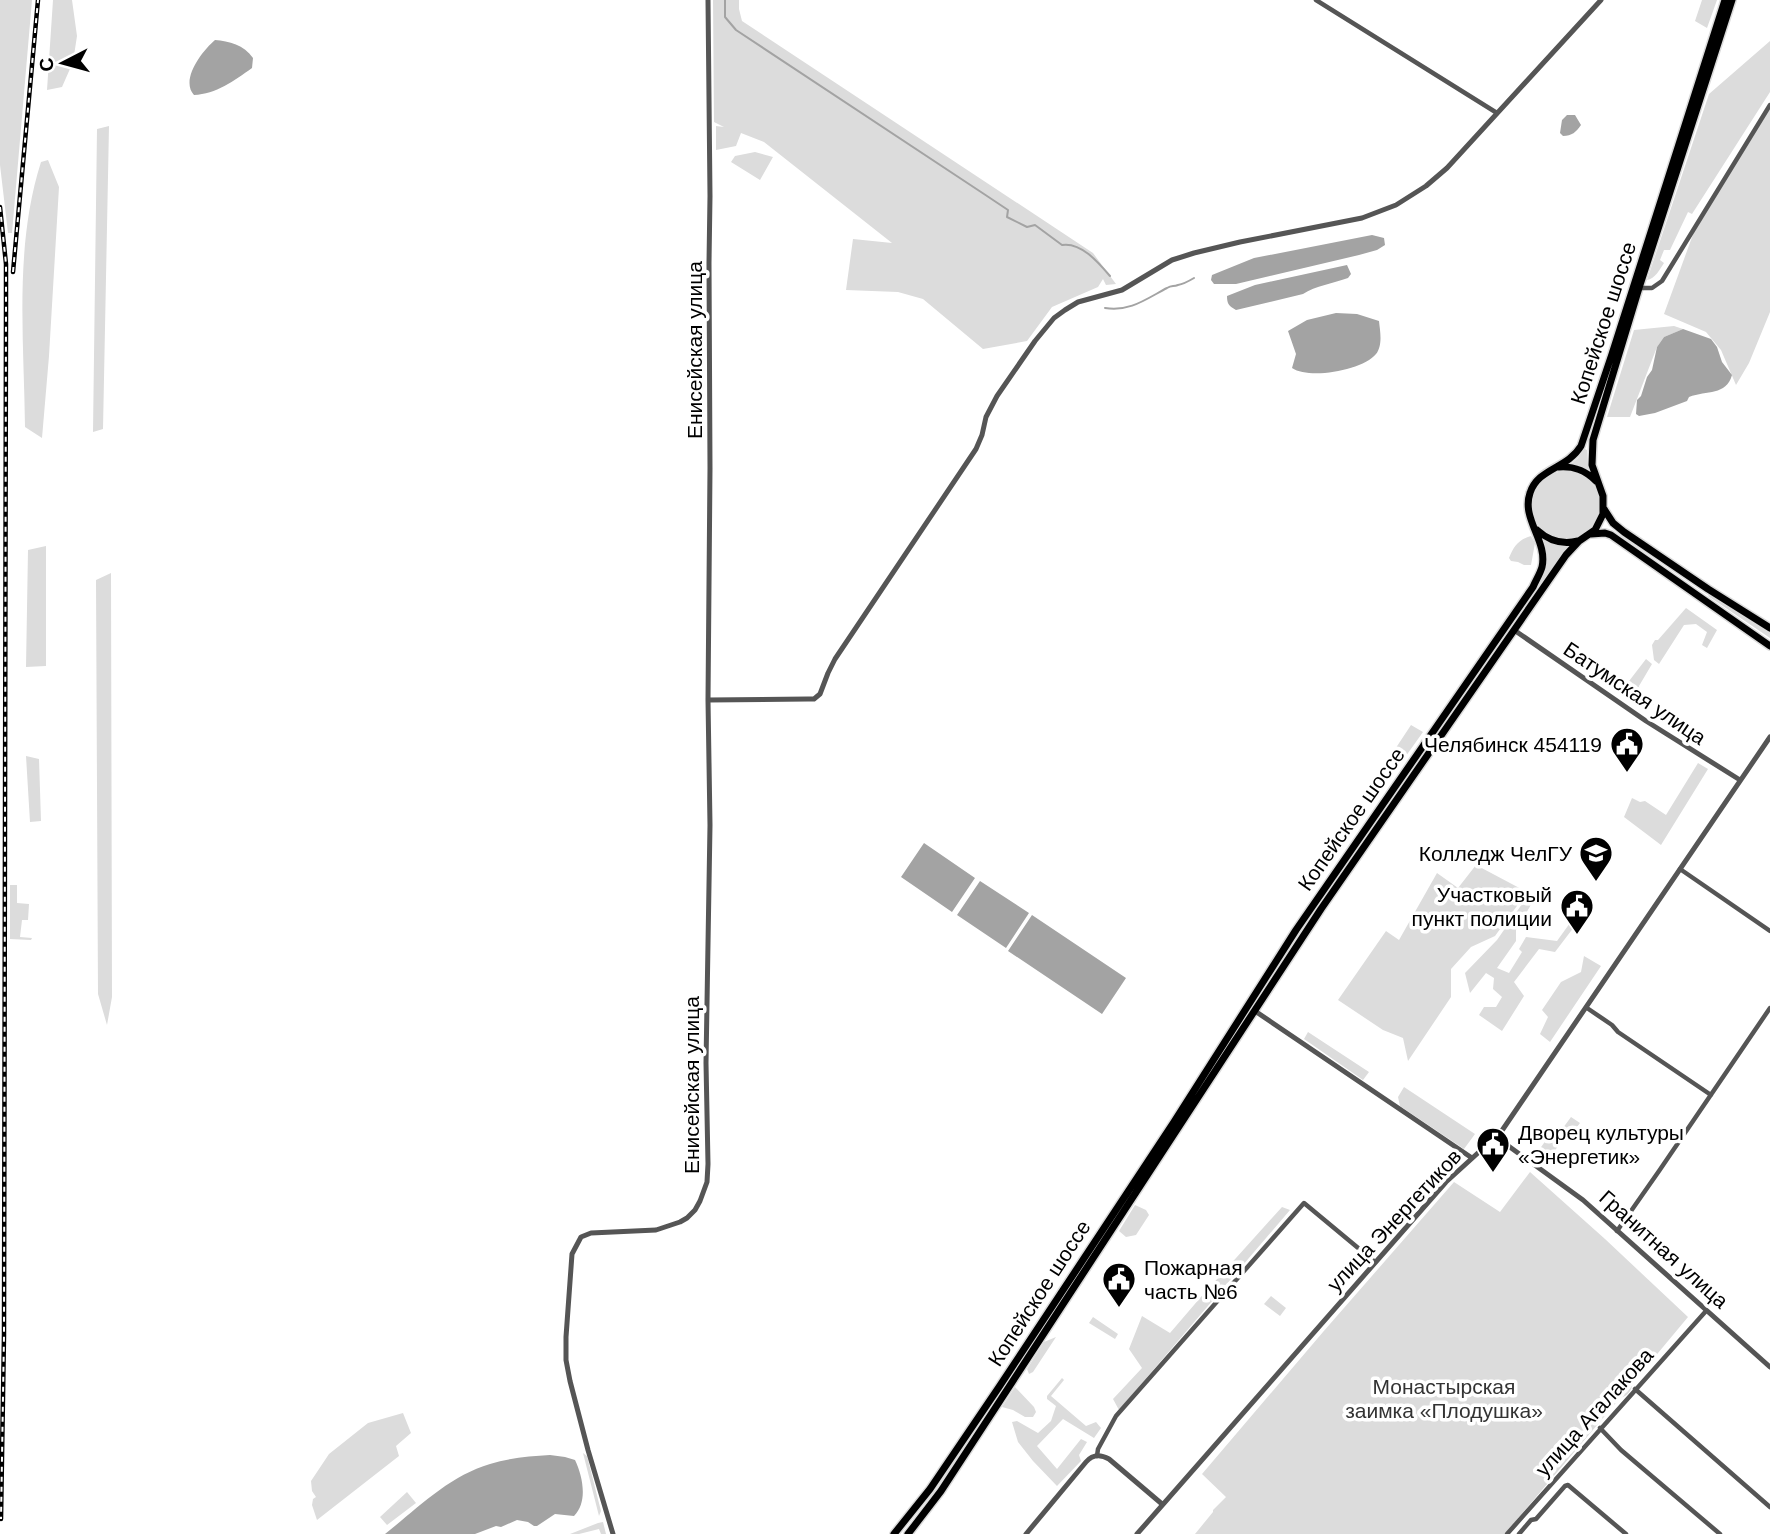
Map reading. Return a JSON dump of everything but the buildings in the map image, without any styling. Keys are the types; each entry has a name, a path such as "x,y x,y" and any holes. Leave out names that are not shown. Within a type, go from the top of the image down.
{"main road":[{"name":"Копейское шоссе","path":"1098,1243 1296,930 1533,587 1543,559 1528,503 1533,486 1546,472 1559,467 1577,451 1585,435 1725,0"},
{"name":"Копейское шоссе","path":"1604,508 1591,458 1593,440 1732,0"},
{"path":"1559,467 1581,470 1598,484"},
{"path":"1591,534 1601,520 1604,508"},
{"path":"1604,508 1617,527 1770,628"},
{"path":"1531,520 1542,534 1551,540 1579,541"},
{"name":"Копейское шоссе","path":"894,1534 930,1489 1339,883 1566,555 1579,541 1591,534"},
{"path":"1591,534 1611,535 1770,646"},
{"path":"1701,598 1708,589"},
{"path":"1248,1006 1255,1011"},
{"name":"Копейское шоссе","path":"908,1534 941,1492 1082,1267"}],"street":[{"name":"Енисейская улица","path":"613,1534 567,1365 566,1337 573,1250 581,1237 591,1233 656,1230 680,1222 695,1210 707,1182 710,825 708,0"},
{"path":"1316,0 1497,113"},
{"path":"708,700 814,699 820,694 835,659 976,449 991,406 1027,352 1054,318 1079,302 1122,290 1172,260 1240,242 1362,218 1396,205 1426,186 1447,168 1601,0"},
{"name":"Копейское шоссе","path":"1639,288 1652,288 1662,281 1770,105"},
{"name":"Батумская улица","path":"1514,630 1636,715 1740,780"},
{"name":"улица Энергетиков","path":"1137,1534 1446,1182 1496,1137 1770,737"},
{"path":"1680,869 1770,931"},
{"path":"1587,1007 1618,1032 1711,1095"},
{"path":"1617,1231 1770,1008"},
{"path":"1255,1011 1472,1158"},
{"name":"Гранитная улица","path":"1496,1137 1583,1200 1770,1367"},
{"path":"1097,1455 1116,1416 1304,1203 1375,1262"},
{"name":"улица Агалакова","path":"1507,1534 1706,1311"},
{"path":"1635,1389 1770,1507"},
{"path":"1600,1429 1720,1534"},
{"path":"1026,1534 1086,1462 1097,1455 1112,1461 1162,1504"},
{"path":"1519,1534 1568,1485 1626,1534"}],"green space":[{"path":"0,0 32,0 12,233 8,233 0,165"},
{"path":"53,0 72,0 77,36 73,62 62,87 47,90"},
{"path":"713,0 739,0 742,21 1093,253 1116,284 1106,285 1103,279 1098,287 1052,307 1027,341 983,349 923,299 898,292 846,290 853,239 892,243 764,142 741,133 736,146 716,150 716,126 724,127 714,122"},
{"path":"1702,0 1717,0 1707,28 1695,21"},
{"path":"1770,41 1770,92 1692,214 1688,212 1670,250 1664,250 1660,260 1664,263 1661,268 1655,276 1647,280 1709,94"},
{"path":"1770,108 1770,312 1749,363 1736,385 1721,350 1706,332 1664,314 1695,229"},
{"path":"109,126 103,429 93,432 97,129"},
{"path":"755,152 773,157 760,180 731,162 735,156"},
{"path":"48,160 59,187 42,438 25,427 22,293 27,227 33,194 41,162"},
{"path":"1674,326 1683,329 1664,337 1657,347 1630,417 1607,417 1634,330"},
{"path":"1583,448 1587,450 1590,472 1570,465 1578,458"},
{"path":"1566,471 1579,474 1590,481 1597,492 1600,505 1597,518 1590,529 1579,536 1566,539 1553,536 1542,529 1535,518 1532,505 1535,492 1542,481 1553,474"},
{"path":"1531,536 1535,543 1531,565 1511,561 1509,558 1515,547"},
{"path":"1542,537 1568,546 1538,589 1536,588 1546,557"},
{"path":"46,546 46,666 26,667 28,550"},
{"path":"111,573 112,997 107,1025 98,994 96,580"},
{"path":"1535,590 1289,950 1266,987 1287,949"},
{"path":"1710,594 1770,632 1770,638 1708,596"},
{"path":"1686,608 1717,630 1707,648 1702,645 1707,632 1696,624 1684,625 1659,664 1654,660 1652,645"},
{"path":"1646,659 1652,664 1639,686 1641,696 1654,704 1645,711 1628,700 1626,685"},
{"path":"1411,725 1423,732 1386,784 1376,778"},
{"path":"26,756 39,759 41,821 30,822"},
{"path":"1698,763 1708,769 1661,845 1624,817 1632,798 1645,801 1666,815"},
{"path":"1325,855 1335,858 1317,884 1309,876"},
{"path":"1476,865 1527,892 1495,936 1471,947 1451,969 1451,997 1408,1061 1403,1038 1383,1030 1338,1000 1386,931 1399,940 1437,873 1458,888"},
{"path":"10,885 17,885 17,903 29,904 28,920 22,920 20,937 32,938 31,940 10,939"},
{"path":"1529,894 1535,898 1516,930 1516,941 1497,968 1509,973 1522,952 1519,949 1526,937 1557,941 1570,923 1574,927 1555,952 1539,949 1514,982 1524,996 1502,1031 1479,1015 1484,1007 1496,1007 1502,997 1493,989 1494,978 1486,973 1470,993 1465,973 1497,940"},
{"path":"1584,956 1601,966 1550,1042 1540,1034 1548,1017 1542,1010 1561,982 1581,972"},
{"path":"1308,1032 1369,1072 1363,1080 1304,1039"},
{"path":"1404,1087 1475,1134 1464,1149 1400,1106 1398,1097"},
{"path":"1571,1117 1580,1123 1569,1138 1560,1132"},
{"path":"1551,1133 1562,1140 1550,1158 1539,1150"},
{"name":"Монастырская заимка «Плодушка»","path":"1530,1172 1688,1317 1633,1383 1629,1393 1620,1398 1504,1534 1195,1534 1226,1497 1202,1474 1454,1182 1500,1212"},
{"path":"1135,1205 1146,1210 1149,1215 1136,1235 1126,1237 1119,1231"},
{"path":"1282,1207 1290,1210 1119,1410 1113,1399 1142,1368 1129,1349 1142,1316 1170,1333"},
{"path":"1271,1296 1286,1308 1280,1316 1264,1304"},
{"path":"1093,1317 1118,1334 1115,1339 1089,1323"},
{"path":"1056,1337 1029,1374 1027,1369 1044,1342"},
{"path":"1062,1378 1064,1380 1051,1396 1086,1426 1096,1422 1101,1428 1094,1438 1063,1419 1037,1446 1057,1469 1081,1439 1087,1442 1079,1455 1081,1461 1057,1486 1018,1442 1012,1422 1017,1421 1038,1433 1051,1421 1056,1406 1047,1396"},
{"path":"1015,1387 1034,1407 1036,1412 1033,1417 1025,1417 1002,1407"},
{"path":"403,1413 411,1433 396,1446 399,1456 317,1520 312,1505 316,1497 311,1481 329,1454 368,1423"},
{"path":"583,1453 587,1456 601,1511 599,1516"},
{"path":"407,1492 416,1503 387,1525 380,1517"},
{"path":"603,1522 606,1534 601,1534 599,1529 570,1534 598,1523"}],"shaded area":[{"path":"215,40 231,43 245,50 253,58 252,68 217,89 194,95 190,82 194,66"},
{"path":"1567,115 1575,115 1581,125 1574,133 1563,136 1560,133 1562,120"},
{"path":"1372,235 1384,238 1385,245 1359,255 1236,284 1214,284 1211,280 1212,275 1254,258"},
{"path":"1347,265 1351,274 1348,278 1303,294 1236,310 1228,303 1227,296 1255,285"},
{"path":"1336,313 1357,314 1379,321 1380,342 1376,354 1360,365 1336,372 1300,372 1292,368 1296,354 1288,331 1307,320"},
{"path":"1683,329 1711,339 1732,375 1729,382 1721,389 1689,397 1687,401 1639,416 1636,414 1637,400 1652,370 1657,347 1664,337"},
{"path":"924,843 975,878 952,912 901,877"},
{"path":"980,881 1029,913 1006,948 957,915"},
{"path":"1032,915 1126,978 1102,1014 1008,951"},
{"path":"550,1455 575,1460 578,1467 583,1497 574,1516 555,1514 537,1526 517,1520 475,1534 385,1534 434,1494 475,1469 505,1460"}],"waterway":[{"path":"725,0 725,17 736,30 1008,210 1007,217 1027,227 1035,225 1062,245 1082,250 1095,259 1110,276"},
{"path":"1105,308 1130,306 1194,278"}],"railway":[{"path":"13,272 38,0"},
{"path":"0,207 6,264 4,1335 1,1519"}],"place":[{"name":"Челябинск 454119","path":"1627,774"},
{"name":"Колледж ЧелГУ","path":"1596,883"},
{"name":"Участковый пункт полиции","path":"1577,936"},
{"name":"Дворец культуры «Энергетик»","path":"1493,1174"},
{"name":"Пожарная часть №6","path":"1119,1309"}]}
